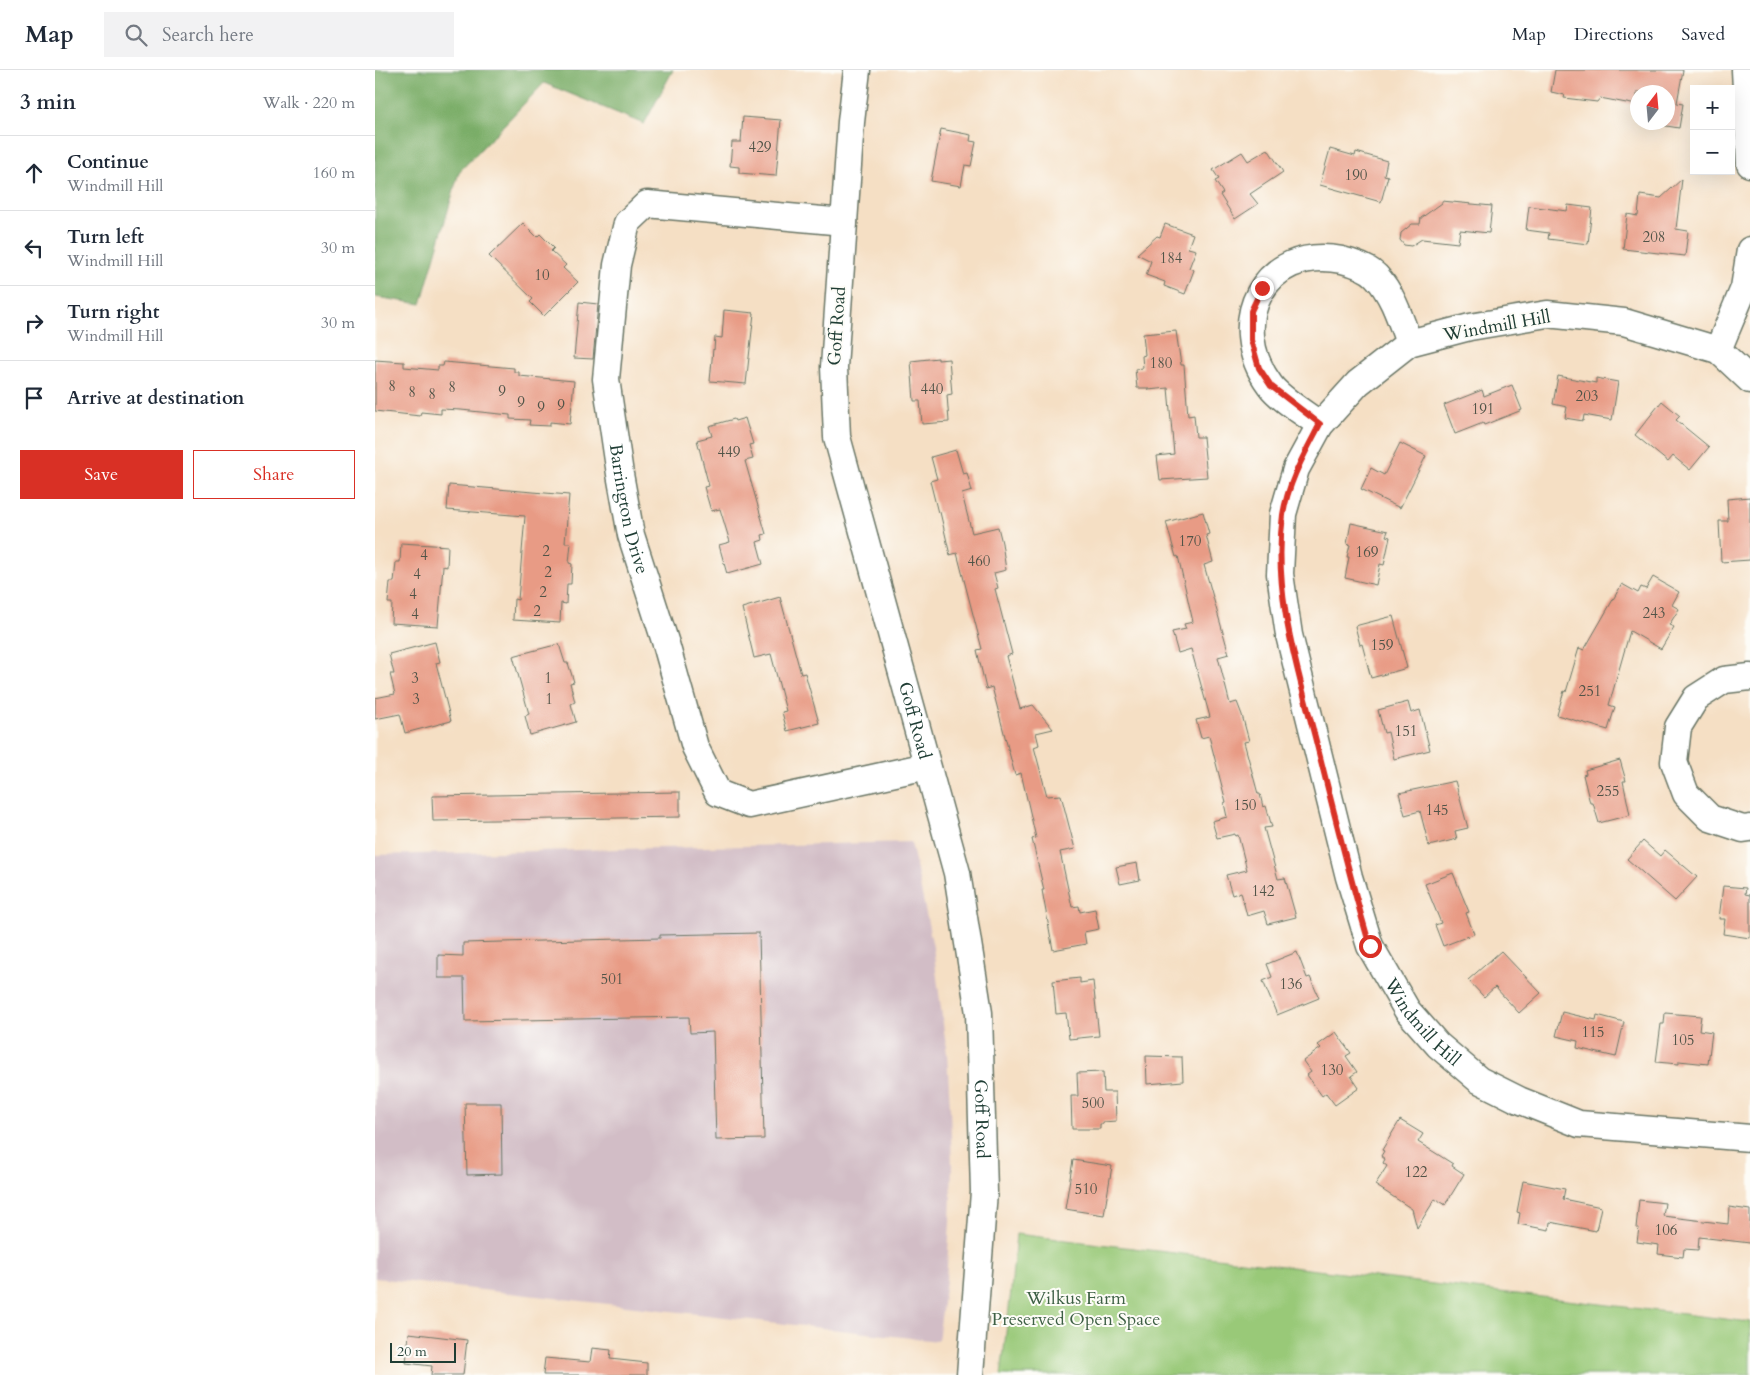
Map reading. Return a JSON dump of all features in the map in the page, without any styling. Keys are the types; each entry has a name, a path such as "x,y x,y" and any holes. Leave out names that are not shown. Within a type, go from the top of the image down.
{"street":[{"name":"Goff Road","path":"857,70 851,122 834,367 837,437 957,873 979,1013 984,1192 970,1375"},
{"path":"1745,70 1750,164"},
{"name":"Barrington Drive","path":"844,222 647,204 627,223 617,264 606,379 620,474 631,535 666,644 695,747 718,793 749,805 927,766"},
{"path":"1718,350 1744,288 1750,250"},
{"path":"1320,424 1271,386 1259,368 1251,340 1251,311 1262,288 1275,273 1302,260 1329,257 1357,263 1375,275 1389,294 1409,344"},
{"name":"Windmill Hill","path":"1750,380 1718,350 1624,322 1547,314 1470,327 1409,344 1358,383 1320,424 1296,469 1283,514 1280,574 1289,635 1349,877 1370,946 1407,1010 1438,1045 1479,1080 1519,1100 1579,1124 1750,1138"},
{"path":"1750,676 1725,680 1696,698 1678,727 1674,762 1686,794 1710,818 1743,829 1750,828"}],"shaded area":[{"path":"911,842 933,947 947,1054 950,1108 952,1166 950,1223 946,1280 938,1341 375,1278 375,855"}],"green space":[{"path":"375,70 673,70 644,124 544,83 459,172 421,304 375,297"},
{"name":"Wilkus Farm Preserved Open Space","path":"1016,1234 1750,1322 1750,1375 1001,1375"}],"building":[{"path":"1555,70 1683,70 1677,103 1683,104 1679,128 1675,127 1675,85 1630,85 1630,104 1600,98 1597,102 1564,98 1565,95 1551,92"},
{"path":"743,117 781,120 776,176 739,173 739,167 730,166 732,142 741,142"},
{"path":"941,129 971,135 970,141 976,142 971,166 965,165 961,186 931,181"},
{"path":"1268,149 1283,172 1250,194 1258,204 1235,219 1220,195 1223,193 1215,181 1219,179 1213,170 1242,152 1248,161"},
{"path":"1330,149 1355,156 1356,152 1387,161 1384,175 1388,176 1381,202 1320,185"},
{"path":"1682,179 1676,229 1688,231 1685,256 1623,249 1627,214 1638,216 1640,195 1661,198"},
{"path":"1442,201 1492,206 1489,233 1460,230 1458,243 1422,239 1411,246 1404,245 1400,240 1401,233 1412,224 1420,224 1421,218 1442,203"},
{"path":"1568,205 1592,208 1588,244 1548,239 1549,233 1526,230 1529,206 1567,211"},
{"path":"523,223 537,237 540,234 554,248 551,251 566,265 563,268 578,282 544,316 530,302 533,299 489,256"},
{"path":"1165,224 1193,234 1188,248 1196,250 1189,268 1194,270 1185,294 1164,286 1165,282 1146,275 1151,261 1137,254 1157,236 1160,237"},
{"path":"579,302 598,304 593,359 574,358"},
{"path":"724,310 754,313 746,384 710,381 715,337 722,338"},
{"path":"1176,331 1181,365 1184,365 1188,416 1194,415 1196,437 1203,437 1207,477 1160,480 1157,456 1174,454 1168,388 1148,390 1148,388 1137,388 1135,369 1143,368 1142,356 1145,355 1143,334"},
{"path":"938,358 938,360 949,359 952,394 947,395 949,422 922,424 920,401 914,401 911,361"},
{"path":"375,360 404,362 404,367 438,370 438,366 443,366 444,362 514,368 514,372 519,372 519,376 574,381 570,424 550,422 550,426 529,425 530,420 510,419 510,415 461,410 441,409 441,414 421,412 420,416 375,411"},
{"path":"1558,376 1596,383 1596,378 1618,382 1612,420 1584,415 1583,421 1565,418 1567,407 1553,404"},
{"path":"1512,385 1522,410 1455,434 1444,405 1482,390 1484,396"},
{"path":"1662,401 1680,416 1676,420 1709,447 1690,470 1673,456 1668,462 1635,435"},
{"path":"745,418 753,444 749,445 753,459 745,461 766,534 762,535 763,540 757,542 763,564 727,574 719,545 730,542 720,509 711,511 704,487 709,486 697,440 712,436 709,426"},
{"path":"1400,443 1426,456 1400,508 1361,489 1371,468 1384,475"},
{"path":"956,450 963,474 967,473 972,491 962,494 972,533 998,527 1002,543 1006,570 994,573 998,588 995,589 1012,654 1006,656 1020,709 1033,705 1053,729 1036,733 1039,745 1034,747 1047,796 1061,795 1075,849 1060,852 1072,907 1079,906 1080,912 1095,909 1099,929 1084,932 1086,944 1053,950 1042,890 1044,890 1032,839 1036,838 1021,773 1015,775 992,687 986,689 977,650 982,649 957,553 950,555 940,512 938,513 930,481 937,479 931,457"},
{"path":"449,485 569,495 565,543 571,543 569,563 572,564 571,584 567,584 566,604 561,603 560,623 513,620 514,599 518,600 525,516 447,510"},
{"path":"1750,497 1750,560 1721,562 1719,521 1728,521 1727,499"},
{"path":"1203,512 1209,534 1206,535 1213,562 1204,565 1229,654 1218,657 1230,704 1237,702 1242,715 1249,741 1244,742 1258,794 1260,794 1263,807 1266,806 1272,827 1264,828 1278,879 1285,878 1296,917 1268,924 1264,911 1247,916 1241,892 1232,895 1226,875 1247,870 1238,835 1217,838 1212,821 1227,817 1224,803 1226,802 1209,736 1201,738 1196,720 1210,717 1191,649 1178,653 1172,632 1186,629 1184,624 1193,622 1178,556 1176,557 1166,522"},
{"path":"1351,523 1388,531 1386,536 1390,537 1384,565 1380,564 1376,585 1345,578 1350,545 1347,544"},
{"path":"401,543 448,546 447,567 443,566 438,626 391,623 392,603 388,603 390,582 394,582 396,562 400,562"},
{"path":"1653,577 1679,592 1672,605 1679,609 1669,625 1674,627 1661,649 1630,631 1609,705 1615,707 1608,730 1557,715 1579,648 1584,650 1622,584 1638,593 1641,587 1646,589"},
{"path":"780,597 801,674 805,673 819,723 787,731 782,712 786,711 771,654 754,658 742,608"},
{"path":"1393,616 1407,668 1371,678 1355,626"},
{"path":"435,642 440,662 436,663 451,721 405,733 400,714 375,719 375,698 395,694 390,674 394,674 389,654"},
{"path":"559,644 574,682 570,683 575,702 571,704 576,722 530,735 525,716 529,714 513,656"},
{"path":"1408,702 1411,713 1420,710 1430,750 1394,759 1388,732 1384,733 1378,710"},
{"path":"1620,760 1626,781 1623,781 1630,815 1599,823 1593,803 1590,803 1583,775 1586,774 1585,770"},
{"path":"1455,781 1468,828 1455,831 1457,839 1429,846 1420,811 1405,815 1399,793"},
{"path":"680,792 680,817 433,821 432,796"},
{"path":"1643,841 1660,856 1665,850 1697,877 1675,901 1627,859"},
{"path":"1137,863 1140,880 1120,884 1116,867"},
{"path":"1453,873 1469,912 1466,913 1474,934 1443,946 1435,925 1441,923 1425,884"},
{"path":"1723,886 1746,888 1745,894 1750,895 1750,938 1723,934 1725,919 1719,919"},
{"path":"759,933 764,1139 716,1140 713,1032 690,1033 689,1017 465,1021 464,978 438,978 438,955 463,956 463,943 660,938 660,935"},
{"path":"1501,951 1541,993 1519,1013 1495,987 1484,997 1468,980"},
{"path":"1297,952 1307,978 1310,977 1319,998 1277,1015 1263,981 1272,977 1267,964"},
{"path":"1080,978 1080,983 1093,981 1099,1036 1069,1039 1066,1013 1056,1014 1053,981"},
{"path":"1562,1012 1596,1020 1597,1015 1624,1022 1616,1057 1577,1048 1578,1041 1556,1036"},
{"path":"1665,1013 1701,1016 1699,1030 1712,1032 1708,1064 1679,1061 1679,1064 1656,1062 1661,1024 1664,1024"},
{"path":"1336,1032 1351,1053 1346,1056 1357,1072 1351,1076 1359,1088 1335,1105 1326,1093 1322,1096 1307,1075 1311,1072 1303,1061 1321,1048 1318,1045"},
{"path":"1146,1056 1182,1057 1183,1081 1147,1084"},
{"path":"1103,1072 1104,1092 1115,1092 1116,1121 1103,1122 1103,1124 1100,1124 1100,1129 1072,1129 1071,1096 1078,1096 1077,1073"},
{"path":"465,1103 501,1103 502,1174 467,1175"},
{"path":"1400,1120 1423,1134 1418,1142 1453,1164 1452,1166 1464,1174 1445,1205 1435,1199 1417,1228 1412,1209 1375,1185 1387,1166 1383,1163 1385,1159 1381,1156 1384,1151 1382,1150"},
{"path":"1073,1160 1112,1166 1104,1215 1065,1209"},
{"path":"1523,1181 1565,1189 1563,1199 1601,1207 1596,1231 1550,1222 1549,1230 1518,1224 1520,1213 1517,1212"},
{"path":"1639,1200 1665,1203 1663,1216 1728,1224 1729,1207 1750,1210 1750,1243 1699,1237 1698,1250 1684,1249 1683,1257 1658,1254 1659,1245 1637,1242 1639,1228 1636,1228"},
{"path":"409,1333 467,1340 463,1375 431,1375 432,1366 406,1363"},
{"path":"592,1348 611,1350 610,1359 647,1363 647,1375 543,1375 545,1358 590,1362"}],"route":[{"path":"1262,288 1251,311 1251,340 1259,368 1271,386 1291,404 1320,424 1296,469 1283,514 1280,574 1289,635 1349,877 1370,946"}]}
